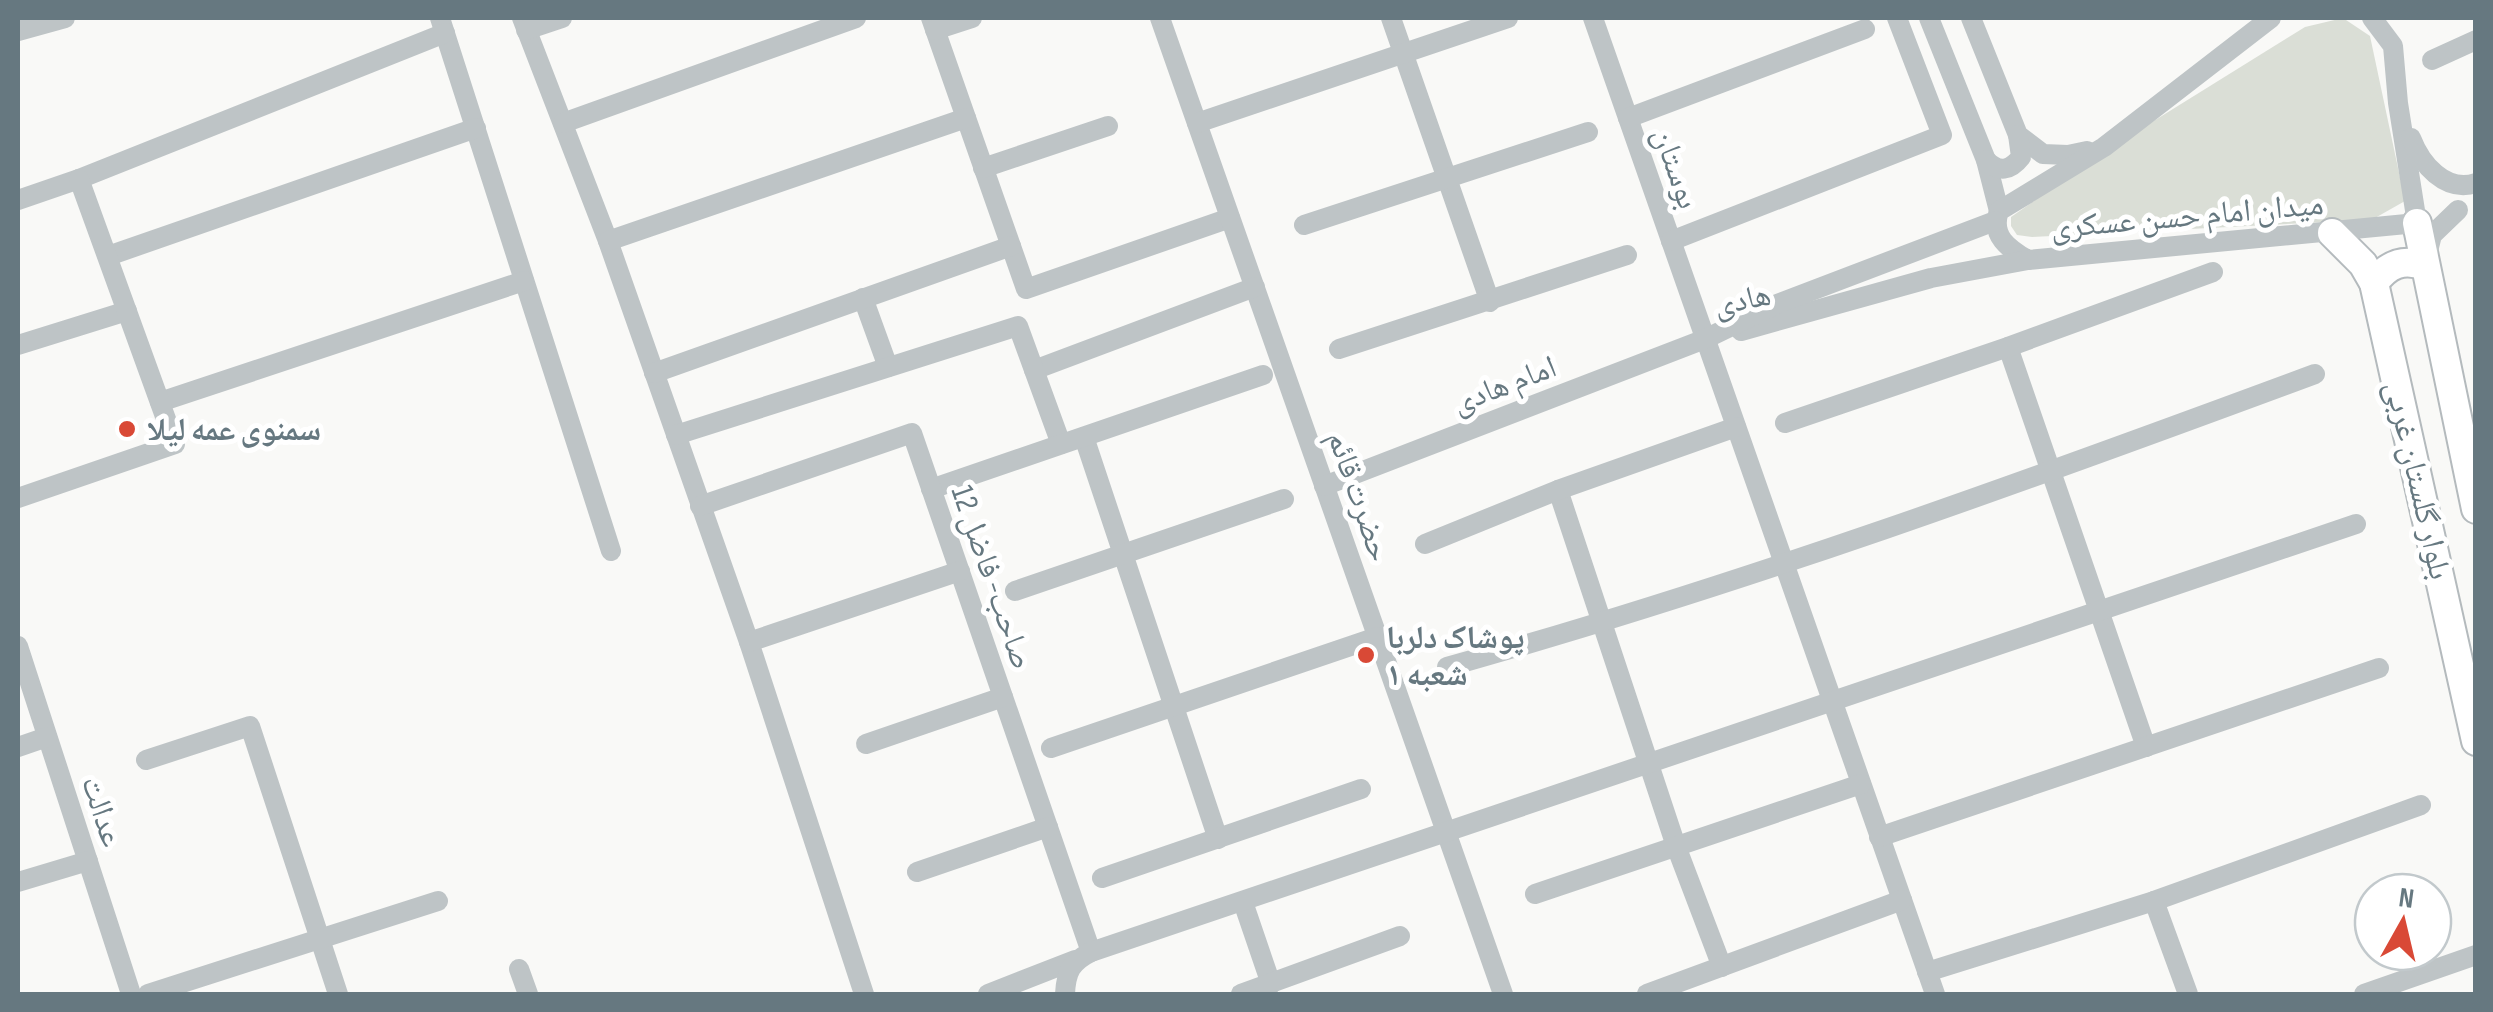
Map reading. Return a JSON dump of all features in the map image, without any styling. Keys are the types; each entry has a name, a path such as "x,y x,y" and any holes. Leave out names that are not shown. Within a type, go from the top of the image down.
{"main road":[{"name":"بلوار گلستان غربی","path":"2417,223 2476,509"},
{"name":"بلوار گلستان غربی","path":"2332,233 2363,264 2374,283 2476,742"},
{"path":"2374,283 2382,270 2396,263 2411,261 2426,266"}],"street":[{"path":"18,31 65,18"},
{"path":"562,18 524,24 608,241 749,642 864,994"},
{"path":"563,124 856,18"},
{"path":"972,18 933,24 1026,289 1230,218"},
{"name":"حضرت قائم","path":"1160,18 1503,994"},
{"path":"1391,18 1490,302"},
{"path":"1197,124 1508,18"},
{"name":"بوستان","path":"1592,18 1935,994"},
{"path":"1671,241 1942,135 1897,18"},
{"path":"1929,18 1986,160 1997,216"},
{"path":"1971,18 2018,135 2021,157 2004,170 1994,168 1986,160"},
{"name":"میدان امام حسن عسکری","path":"2271,18 2104,147 1997,216 2008,248 2028,260 2332,233 2417,223 2467,206"},
{"path":"2372,18 2394,46"},
{"path":"2390,18 2398,102 2417,223"},
{"path":"18,200 80,179 443,25 610,551"},
{"path":"1628,118 1865,30"},
{"path":"2432,60 2476,40"},
{"path":"2398,102 2414,145 2433,173 2451,183 2476,183"},
{"path":"608,241 966,118"},
{"path":"984,168 1108,126"},
{"path":"108,256 476,128"},
{"path":"1304,225 1588,132"},
{"path":"2018,135 2043,154 2068,155 2104,147"},
{"path":"18,498 176,444 80,179"},
{"path":"2426,266 2432,235 2467,206"},
{"name":"هادی","path":"1705,339 1777,304 1997,216"},
{"path":"654,373 1011,246"},
{"path":"1340,349 1627,255"},
{"name":"هادی","path":"1705,339 1782,322 1931,278 2028,260"},
{"path":"1785,423 2213,272"},
{"path":"160,402 524,281"},
{"path":"1034,370 1254,287"},
{"path":"863,298 888,368"},
{"path":"18,345 128,312"},
{"path":"676,435 1018,326 1062,444"},
{"name":"امام هادی","path":"1324,486 1705,339"},
{"path":"2008,347 2146,747"},
{"path":"1447,666 1601,624 1784,563 2052,472 2315,374"},
{"path":"931,489 1263,375"},
{"path":"1425,544 1558,490 1736,427"},
{"name":"صاحب- فاضل 12","path":"700,506 912,433 1048,827 1084,955"},
{"path":"1084,437 1218,839"},
{"path":"1558,490 1648,765 1722,967"},
{"path":"1015,591 1284,499"},
{"path":"988,994 1084,955 2356,524"},
{"path":"749,642 960,571"},
{"path":"1051,748 1377,636"},
{"name":"عدالت","path":"18,646 131,994"},
{"path":"1880,836 2379,668"},
{"path":"866,744 1003,697"},
{"path":"146,760 250,726 338,994"},
{"path":"18,747 47,737"},
{"path":"1535,894 1861,784"},
{"path":"1102,878 1361,789"},
{"path":"1927,972 2154,901 2420,805"},
{"path":"916,872 1048,827"},
{"path":"18,882 88,861"},
{"path":"1647,994 1902,900"},
{"path":"148,994 438,901"},
{"path":"2154,901 2188,994"},
{"path":"1244,902 1271,984"},
{"path":"1241,994 1400,936"},
{"path":"1065,994 1066,974 1084,955"},
{"path":"2364,994 2476,955"},
{"path":"518,968 528,994"}],"shaded area":[{"path":"2343,18 2370,36 2405,201 2375,218 2346,221 2032,237 2017,235 2011,226 2011,217 2107,150 2305,27"}],"place":[{"name":"سمنوی عمه لیلا","path":"127,429"},
{"name":"پوشاک دلربا شعبه ۱","path":"1366,655"}]}
